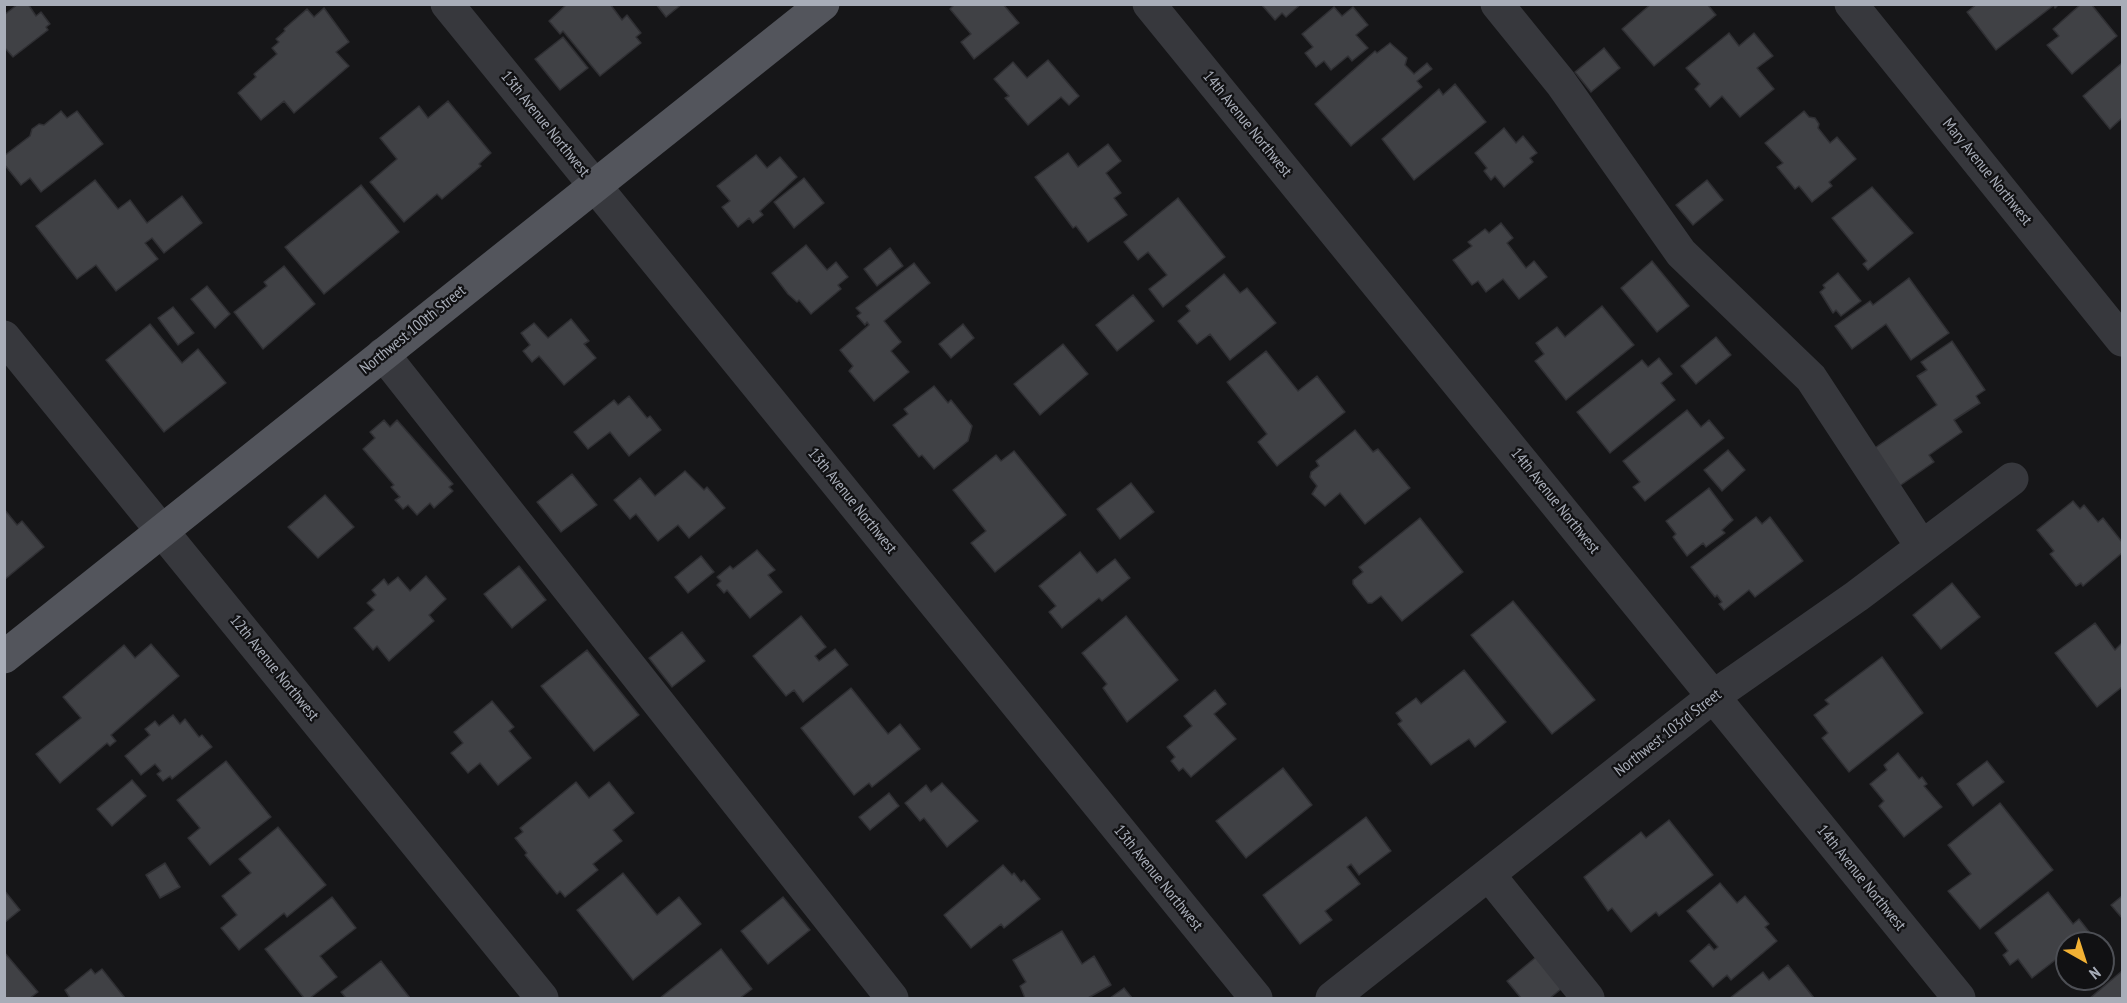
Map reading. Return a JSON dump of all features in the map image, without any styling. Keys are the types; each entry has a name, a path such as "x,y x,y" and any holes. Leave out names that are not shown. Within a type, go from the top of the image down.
{"main road":[{"name":"Northwest 100th Street","path":"4,657 823,4"}],"street":[{"name":"13th Avenue Northwest","path":"447,4 1256,999"},
{"name":"14th Avenue Northwest","path":"1149,4 1959,999"},
{"path":"1497,4 1561,83 1681,253 1811,378 1922,547"},
{"name":"Mary Avenue Northwest","path":"1851,4 2122,340"},
{"name":"12th Avenue Northwest","path":"4,337 543,999"},
{"path":"383,354 892,999"},
{"name":"Northwest 103rd Street","path":"1332,999 1714,696 1922,547 2012,479"},
{"path":"1489,875 1588,999"}],"building":[{"path":"18,4 28,4 36,16 41,12 50,24 46,27 48,30 13,57 4,47 4,15"},
{"path":"567,4 610,4 622,20 627,15 641,33 636,37 641,43 600,76 563,31 560,34 549,21"},
{"path":"656,4 682,4 666,17"},
{"path":"955,4 1003,4 1019,23 974,59 961,42 971,34 950,9"},
{"path":"1261,4 1301,4 1286,17 1282,13 1275,20"},
{"path":"1651,4 1707,4 1716,15 1654,66 1622,29"},
{"path":"1977,4 2059,4 2055,8 2054,5 1996,50 1967,12"},
{"path":"2081,4 2091,4 2117,36 2072,74 2047,45 2059,36 2053,29"},
{"path":"1334,7 1342,16 1353,7 1368,25 1356,35 1368,48 1352,61 1348,56 1331,70 1324,61 1316,67 1305,53 1313,47 1302,34"},
{"path":"324,8 349,42 336,52 349,66 294,113 284,101 261,120 238,93 256,77 254,74 277,54 272,48 279,42 276,39 285,31 284,29 307,9 314,17"},
{"path":"1729,33 1739,46 1754,33 1773,56 1757,68 1774,89 1740,117 1722,96 1710,107 1695,89 1700,84 1686,68"},
{"path":"563,37 588,68 560,90 535,59"},
{"path":"1390,43 1407,58 1405,65 1414,74 1427,63 1432,69 1417,81 1422,87 1351,146 1315,104 1375,51 1377,53"},
{"path":"1604,48 1620,68 1591,92 1575,72"},
{"path":"1048,60 1079,96 1069,105 1061,97 1028,125 1005,98 1009,96 994,79 1013,62 1027,78"},
{"path":"2122,63 2122,118 2110,129 2083,96"},
{"path":"1455,84 1486,122 1414,180 1382,139 1439,89 1443,95"},
{"path":"448,101 491,153 479,164 481,166 442,199 437,194 404,222 370,182 397,159 380,138 419,106 428,118"},
{"path":"61,111 67,118 77,111 103,144 41,192 30,178 21,185 4,164 4,156 30,136 32,129 39,124 44,125"},
{"path":"1804,111 1809,117 1815,118 1819,124 1818,128 1830,143 1837,137 1856,159 1829,182 1832,186 1812,202 1799,186 1795,189 1777,167 1783,163 1765,143"},
{"path":"1504,128 1516,143 1523,136 1537,153 1530,158 1533,162 1504,187 1495,176 1491,180 1484,171 1487,168 1475,153"},
{"path":"1108,144 1121,161 1106,173 1121,193 1114,198 1127,215 1088,242 1076,226 1073,228 1035,177 1068,153 1078,167"},
{"path":"756,155 767,168 780,157 797,177 760,211 763,215 753,223 749,218 738,227 722,207 730,201 717,186"},
{"path":"804,178 824,203 794,228 774,202"},
{"path":"95,180 118,209 130,200 147,223 182,196 202,223 164,253 152,238 145,243 158,259 116,291 96,265 77,279 36,226"},
{"path":"1707,180 1723,200 1693,225 1676,205"},
{"path":"361,185 399,232 324,294 285,247"},
{"path":"1872,187 1913,233 1868,270 1863,264 1867,261 1832,218"},
{"path":"1178,198 1225,257 1163,307 1149,289 1167,275 1148,252 1138,260 1124,242"},
{"path":"1501,223 1513,238 1507,243 1526,268 1534,261 1547,277 1519,299 1503,279 1486,292 1478,281 1472,285 1453,260 1472,246 1468,242 1485,229 1489,233"},
{"path":"806,245 827,270 836,262 848,277 838,285 841,289 811,314 799,300 797,302 788,294 772,273"},
{"path":"890,248 903,266 877,286 864,269"},
{"path":"1652,261 1689,306 1657,332 1621,288"},
{"path":"914,263 930,283 884,321 901,342 891,351 909,372 874,401 849,371 853,366 840,350 869,325 867,322 865,325 857,316 861,313 856,308"},
{"path":"284,266 315,304 263,349 234,312 267,286 264,282"},
{"path":"1838,273 1861,301 1841,316 1836,310 1833,313 1820,292 1825,288 1823,285"},
{"path":"1224,274 1240,293 1247,288 1276,323 1230,360 1210,334 1197,344 1178,321 1190,311 1186,306"},
{"path":"1909,278 1949,333 1911,360 1886,324 1852,349 1835,326 1870,301 1873,305"},
{"path":"207,286 230,314 215,328 191,299"},
{"path":"1133,295 1154,321 1117,351 1096,325"},
{"path":"1602,306 1634,345 1566,400 1535,361 1544,354 1536,343 1557,327 1565,337"},
{"path":"173,307 194,333 178,345 158,318"},
{"path":"571,319 589,341 584,344 596,358 564,385 539,356 532,362 523,351 530,345 521,333 534,323 548,338"},
{"path":"150,324 182,363 198,349 226,383 164,432 106,360"},
{"path":"963,324 974,338 951,358 939,344"},
{"path":"1716,337 1731,355 1696,384 1681,366"},
{"path":"1952,341 1985,390 1976,396 1980,403 1954,420 1962,432 1929,455 1934,462 1895,489 1869,452 1937,405 1917,376 1927,370 1921,362"},
{"path":"1063,344 1088,374 1040,415 1014,384"},
{"path":"1266,351 1298,391 1317,376 1345,412 1277,466 1258,442 1267,434 1227,382"},
{"path":"1659,358 1672,374 1661,383 1675,400 1610,453 1577,412 1642,360 1648,367"},
{"path":"934,386 948,403 951,400 972,426 968,441 934,469 922,455 919,457 893,425 908,414 904,409"},
{"path":"629,396 647,418 650,416 661,430 629,456 610,432 588,449 574,432 614,400 618,405"},
{"path":"1687,410 1701,427 1709,420 1724,438 1645,501 1633,487 1640,482 1623,461"},
{"path":"384,420 390,427 397,420 453,484 449,487 453,491 434,508 430,503 417,515 408,505 403,509 395,500 400,497 391,487 394,485 363,449 375,438 370,432"},
{"path":"1355,430 1373,452 1378,449 1410,488 1365,524 1340,493 1325,506 1312,494 1317,486 1310,477 1311,472 1319,466 1316,461"},
{"path":"1728,450 1745,470 1722,491 1704,470"},
{"path":"1014,451 1066,515 995,572 971,543 986,531 953,490 996,455 1001,461"},
{"path":"685,471 704,490 707,487 725,508 689,538 678,525 658,541 636,514 630,519 614,500 640,478 655,496"},
{"path":"572,474 597,505 561,532 537,502"},
{"path":"1131,483 1154,512 1120,539 1097,509"},
{"path":"1709,488 1733,520 1722,530 1725,533 1706,547 1703,543 1687,556 1673,537 1676,534 1666,521"},
{"path":"325,495 354,527 318,558 288,527"},
{"path":"2073,501 2080,509 2084,505 2098,522 2103,518 2122,542 2122,553 2083,586 2081,583 2076,586 2050,554 2054,551 2037,530"},
{"path":"4,509 17,525 22,521 44,547 4,580"},
{"path":"1756,517 1762,524 1770,517 1803,561 1755,597 1749,590 1724,610 1719,604 1722,602 1717,595 1715,597 1691,567"},
{"path":"1420,518 1463,572 1402,621 1381,596 1372,603 1368,603 1353,584 1353,580 1363,572 1359,567"},
{"path":"757,550 775,570 768,575 782,592 750,618 727,590 724,593 717,585 721,581 717,577 730,566 733,569"},
{"path":"1080,552 1097,573 1115,559 1130,578 1102,601 1099,598 1062,628 1049,612 1056,606 1039,586"},
{"path":"701,556 714,572 688,593 675,577"},
{"path":"519,566 546,600 512,628 484,594"},
{"path":"426,576 446,599 429,615 434,621 389,661 377,646 373,650 354,628 374,610 367,603 376,595 372,590 384,579 388,585 398,577 410,591"},
{"path":"1952,583 1980,617 1941,649 1913,615"},
{"path":"1513,601 1595,700 1552,734 1471,635"},
{"path":"801,616 826,647 815,656 819,661 835,649 848,665 803,702 794,690 786,696 753,656"},
{"path":"1126,616 1178,680 1127,722 1103,688 1107,684 1082,653"},
{"path":"2095,623 2115,650 2122,643 2122,687 2097,707 2055,653"},
{"path":"682,632 705,661 672,687 649,658"},
{"path":"151,644 179,676 111,735 116,741 110,746 107,743 60,783 36,754 81,718 63,697 124,645 135,658"},
{"path":"587,650 639,715 594,751 541,686"},
{"path":"1882,657 1923,713 1849,772 1822,738 1828,733 1814,715 1829,704 1825,700"},
{"path":"1464,670 1506,722 1475,747 1469,739 1431,765 1398,724 1402,721 1396,713 1416,698 1421,704"},
{"path":"851,688 888,734 900,724 920,749 872,787 869,783 854,795 801,728"},
{"path":"1215,690 1226,704 1214,714 1236,739 1191,777 1183,768 1179,771 1171,761 1175,757 1167,747 1192,726 1184,716"},
{"path":"492,701 514,727 509,731 531,758 498,785 480,763 468,773 451,753 463,743 454,732"},
{"path":"173,715 180,724 185,719 199,737 202,735 212,747 172,779 170,776 163,781 157,774 161,771 155,764 141,775 125,756 150,735 145,729 155,721 159,726"},
{"path":"1898,753 1919,779 1922,777 1927,784 1924,786 1942,807 1904,837 1879,806 1884,801 1870,784 1887,770 1884,765"},
{"path":"226,761 271,817 210,865 188,838 200,828 177,800"},
{"path":"1987,761 2004,782 1973,806 1957,784"},
{"path":"1283,768 1312,805 1246,858 1216,821"},
{"path":"132,780 146,796 112,826 97,809"},
{"path":"576,782 589,798 609,782 634,813 613,830 622,841 593,864 598,870 565,897 560,891 557,894 525,855 527,853 515,838 523,832 520,828"},
{"path":"942,783 978,821 947,847 924,818 920,821 905,803 926,785 931,792"},
{"path":"889,793 899,806 870,830 859,817"},
{"path":"2000,803 2053,870 1980,929 1948,891 1971,874 1948,845"},
{"path":"1366,817 1391,851 1359,875 1351,864 1347,867 1360,884 1325,911 1332,920 1300,944 1263,895"},
{"path":"1669,820 1713,875 1659,916 1656,912 1631,932 1612,908 1608,911 1584,877 1641,832 1646,838"},
{"path":"278,827 326,885 287,917 284,913 239,950 221,928 237,915 222,896 251,873 239,859"},
{"path":"165,863 180,887 160,898 146,875"},
{"path":"1003,865 1021,882 1024,880 1040,899 1004,928 1001,924 971,948 944,915"},
{"path":"623,873 657,915 679,897 701,924 633,980 577,910"},
{"path":"1720,883 1737,903 1745,896 1769,924 1765,927 1777,941 1731,980 1727,975 1713,987 1690,961 1709,944 1714,950 1718,947 1687,911"},
{"path":"4,890 20,910 4,923"},
{"path":"2048,892 2073,924 2079,919 2088,931 2055,931 2055,960 2032,978 2018,959 2010,965 2003,955 2008,951 1995,933"},
{"path":"2122,896 2122,918 2111,905"},
{"path":"332,897 356,928 320,956 337,977 310,998 304,998 265,949"},
{"path":"783,897 810,930 768,964 741,931"},
{"path":"1062,931 1082,964 1094,956 1111,985 1088,998 1025,998 1020,986 1026,982 1013,960"},
{"path":"721,949 752,989 740,998 660,998"},
{"path":"4,952 38,992 30,998 4,998"},
{"path":"1541,953 1566,985 1550,998 1521,998 1507,981"},
{"path":"381,961 410,998 346,998 341,992"},
{"path":"1788,965 1814,998 1730,998 1763,972 1769,980"},
{"path":"91,969 95,974 102,969 125,998 70,998 65,990"},
{"path":"2122,971 2122,998 2090,998 2098,991 2115,991 2115,977"},
{"path":"1124,988 1132,998 1110,998"}]}
